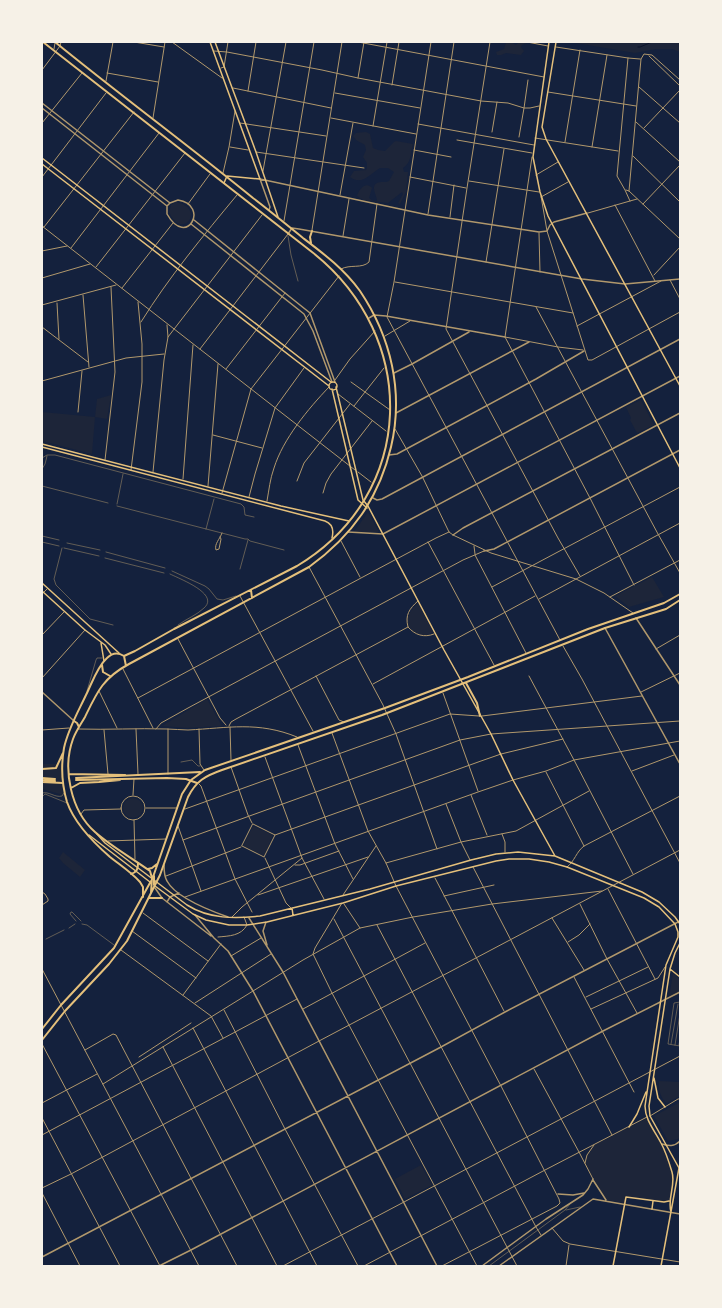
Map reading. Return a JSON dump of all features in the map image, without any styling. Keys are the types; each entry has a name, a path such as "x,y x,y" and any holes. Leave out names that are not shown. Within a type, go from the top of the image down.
{"main road":[{"path":"43,42 186,153 237,195 320,258 339,276 351,291 375,330 386,366 389,387 390,410 388,433 382,457 372,484 362,503 349,521 332,540 303,562 124,656"},
{"path":"55,42 284,221 341,269 359,291 374,315 384,337 394,373 396,391 395,429 382,478 368,507 341,540 309,567 122,668 110,676 98,691 78,728 71,746 69,758 71,788 76,805 81,814 100,838 110,846 194,910 214,916 244,918 260,916 370,889 471,860 505,853 523,852 555,856 642,892 655,899 671,912 680,922"},
{"path":"210,42 260,179 227,176"},
{"path":"215,42 263,171 278,217"},
{"path":"549,42 532,157 541,197 547,214 680,468"},
{"path":"556,42 542,127 546,139 650,328 660,350 680,386"},
{"path":"547,55 553,57"},
{"path":"42,158 258,326 333,382 336,387 363,500 383,534 444,650 491,734 513,780 555,856"},
{"path":"42,164 332,389 358,500 368,507"},
{"path":"224,183 227,176"},
{"path":"311,244 310,238 312,231"},
{"path":"329,387 333,382"},
{"path":"332,389 336,387"},
{"path":"42,444 222,491 349,521"},
{"path":"42,447 296,513 329,523 333,530 332,540"},
{"path":"296,513 297,509"},
{"path":"42,583 124,656 126,666"},
{"path":"251,590 252,598"},
{"path":"42,593 101,644 106,646 112,655"},
{"path":"42,1029 61,1005 115,946 143,897 154,874 182,794 191,780 201,772 384,708 560,640 664,603 680,594"},
{"path":"42,1040 121,950 154,887 164,865 190,792 197,783 214,773 387,713 605,628 666,609 680,600"},
{"path":"101,644 103,672 110,676"},
{"path":"119,653 112,655 103,663 70,728 64,752 62,776 68,804 76,819 90,835 194,915 220,924 253,925 343,903 396,886 472,867 501,860 523,859 542,860 567,867 639,895 659,908 675,924 678,937 666,965 645,1112 648,1121 662,1144 674,1180 670,1201 671,1212"},
{"path":"466,683 477,703 480,716"},
{"path":"74,721 77,723 78,728"},
{"path":"42,769 56,768 64,752"},
{"path":"69,775 138,775 201,772"},
{"path":"131,779 76,779 132,775"},
{"path":"71,788 80,783 134,778 167,778 191,780 197,783"},
{"path":"42,780 63,782"},
{"path":"42,780 55,780"},
{"path":"94,831 151,873 151,893"},
{"path":"90,835 92,841 142,884 143,897"},
{"path":"131,874 137,870 138,863"},
{"path":"147,869 152,868 158,863"},
{"path":"154,874 154,887"},
{"path":"148,898 162,898"},
{"path":"292,908 293,916"},
{"path":"661,1266 679,1168 648,1111 670,969 680,943"},
{"path":"670,969 680,977"},
{"path":"42,1026 46,1025"},
{"path":"654,1077 658,1098 665,1107"},
{"path":"629,1127 637,1114 647,1090"},
{"path":"665,1152 669,1150"},
{"path":"614,1266 625,1198 627,1196 664,1202 670,1201"},
{"path":"652,1209 654,1200"}],"street":[{"path":"55,42 55,51"},
{"path":"42,70 60,46 61,42"},
{"path":"106,82 113,42"},
{"path":"134,42 164,47"},
{"path":"153,118 165,42"},
{"path":"172,42 224,80"},
{"path":"220,68 224,67 228,42"},
{"path":"248,91 256,42"},
{"path":"263,171 286,42"},
{"path":"284,221 314,42"},
{"path":"312,231 342,42"},
{"path":"358,42 544,77"},
{"path":"358,78 364,42"},
{"path":"373,126 379,82 387,42"},
{"path":"392,85 399,42"},
{"path":"431,42 394,282 387,317 560,640"},
{"path":"428,215 454,42"},
{"path":"490,42 446,327 452,341 533,492 580,576"},
{"path":"527,42 549,46"},
{"path":"555,47 641,59"},
{"path":"565,142 580,50"},
{"path":"214,51 283,62 392,85 481,101 508,103 524,108 539,106"},
{"path":"626,193 629,191 641,59 644,54 652,55 680,80"},
{"path":"592,147 608,55"},
{"path":"649,55 680,86"},
{"path":"628,58 617,176 630,201"},
{"path":"42,123 82,72"},
{"path":"107,73 158,82"},
{"path":"519,137 528,80"},
{"path":"639,87 680,123"},
{"path":"231,88 332,108"},
{"path":"644,129 680,90"},
{"path":"42,177 108,92"},
{"path":"548,92 637,106"},
{"path":"334,93 420,108"},
{"path":"42,102 170,203"},
{"path":"492,132 497,102"},
{"path":"42,108 167,206"},
{"path":"222,173 229,147 235,108"},
{"path":"134,112 43,227 372,484"},
{"path":"330,118 416,134"},
{"path":"340,196 353,122"},
{"path":"635,122 680,162"},
{"path":"240,123 327,136"},
{"path":"418,124 534,145"},
{"path":"71,248 159,132"},
{"path":"535,138 619,151"},
{"path":"457,140 533,153"},
{"path":"229,147 250,150"},
{"path":"486,262 504,149"},
{"path":"414,150 451,157"},
{"path":"256,152 364,168"},
{"path":"96,268 186,153"},
{"path":"633,156 680,202"},
{"path":"532,157 505,337 634,585"},
{"path":"536,175 559,162"},
{"path":"643,205 680,165"},
{"path":"187,204 211,174"},
{"path":"410,177 467,188"},
{"path":"260,179 428,215 522,230 539,232 547,231"},
{"path":"260,179 270,210"},
{"path":"468,180 540,192"},
{"path":"570,182 541,197 547,231 588,360 592,360 680,312"},
{"path":"450,218 454,185"},
{"path":"625,190 629,191 680,239"},
{"path":"141,323 178,269 237,195"},
{"path":"342,236 349,198"},
{"path":"547,231 552,223 637,199"},
{"path":"194,220 191,224 182,228 173,223 167,214 167,206 178,200 187,204 193,211 194,220 310,313 333,382"},
{"path":"341,269 347,266 364,266 368,264 377,204"},
{"path":"615,205 656,281"},
{"path":"168,337 262,214"},
{"path":"122,288 173,223"},
{"path":"191,224 301,310 306,318 333,382"},
{"path":"200,349 292,228 582,279 625,284 680,279"},
{"path":"539,232 540,272"},
{"path":"42,251 68,246"},
{"path":"654,276 680,247"},
{"path":"42,278 91,264"},
{"path":"222,494 251,389 339,276"},
{"path":"670,280 680,299"},
{"path":"577,326 661,281"},
{"path":"394,282 574,313"},
{"path":"42,305 111,287 117,284"},
{"path":"105,460 115,379 111,287"},
{"path":"226,370 285,292"},
{"path":"83,294 89,369"},
{"path":"131,471 141,397 141,323 138,301"},
{"path":"56,302 59,340"},
{"path":"536,307 680,573"},
{"path":"369,318 374,315 584,351"},
{"path":"384,337 410,321"},
{"path":"153,472 168,337 167,324"},
{"path":"42,327 88,362"},
{"path":"333,382 350,359 375,330"},
{"path":"394,373 470,331"},
{"path":"373,498 380,500 422,476 680,339"},
{"path":"396,413 529,342"},
{"path":"183,480 193,344"},
{"path":"389,455 395,455 487,406 584,351"},
{"path":"42,381 115,361 165,354"},
{"path":"208,487 218,364"},
{"path":"354,407 386,366"},
{"path":"249,497 275,408 304,368"},
{"path":"78,412 82,371"},
{"path":"348,532 383,534 680,376"},
{"path":"351,382 390,410"},
{"path":"267,502 271,478 276,461 297,426 329,387"},
{"path":"337,393 372,422 388,433"},
{"path":"297,481 304,463 350,404"},
{"path":"453,535 680,413"},
{"path":"323,493 327,480 372,422"},
{"path":"395,429 422,476 449,532 484,550 576,579 610,597 633,613"},
{"path":"212,435 262,449"},
{"path":"156,729 161,723 210,696 412,588 484,550 494,549 508,542 680,450"},
{"path":"492,587 680,487"},
{"path":"538,599 680,523"},
{"path":"138,698 449,532"},
{"path":"220,537 222,539 219,549 216,550 215,548 218,539 222,533"},
{"path":"341,540 361,578"},
{"path":"428,542 495,666"},
{"path":"474,545 475,555 527,654"},
{"path":"610,597 680,560"},
{"path":"309,567 387,713 396,734 437,849"},
{"path":"42,593 48,588"},
{"path":"240,596 314,732"},
{"path":"372,684 536,596"},
{"path":"418,601 407,615 408,627 413,632 423,636 435,633"},
{"path":"42,636 64,611"},
{"path":"636,618 680,685"},
{"path":"232,760 230,723 408,627"},
{"path":"605,628 680,764"},
{"path":"42,678 85,630"},
{"path":"656,649 680,635"},
{"path":"178,638 210,696 220,718 229,726"},
{"path":"562,645 621,751 680,863"},
{"path":"122,668 154,729"},
{"path":"641,692 680,673"},
{"path":"316,676 339,720 344,722"},
{"path":"529,676 633,875"},
{"path":"98,691 118,729"},
{"path":"42,692 74,721"},
{"path":"442,692 478,792"},
{"path":"183,810 450,714 480,716 642,696"},
{"path":"182,840 460,740 491,734 680,721"},
{"path":"78,728 168,728 188,730 229,726 262,727 298,737"},
{"path":"42,730 70,728"},
{"path":"168,728 168,774"},
{"path":"199,728 200,766 205,770"},
{"path":"104,729 108,774"},
{"path":"136,729 138,775"},
{"path":"332,732 368,831 558,1194 560,1203 557,1206 442,1266"},
{"path":"232,768 248,816 253,824 275,835 501,754 563,739"},
{"path":"185,897 478,792 513,780 546,772 574,760 680,741"},
{"path":"298,744 335,844 353,879"},
{"path":"264,755 302,858 324,900"},
{"path":"631,771 675,755"},
{"path":"546,772 584,846"},
{"path":"133,796 134,778"},
{"path":"197,783 200,785 207,802 235,879 252,912"},
{"path":"386,863 461,842 516,831 590,791"},
{"path":"471,795 487,836"},
{"path":"133,796 141,799 145,808 142,816 134,820 126,818 121,809 126,798 133,796"},
{"path":"567,867 572,863 578,850 584,846 680,796"},
{"path":"446,804 461,842 471,860"},
{"path":"145,808 177,808"},
{"path":"81,814 84,810 121,809"},
{"path":"134,820 135,861"},
{"path":"165,876 242,846 253,824"},
{"path":"177,826 201,892"},
{"path":"502,833 505,842 505,853"},
{"path":"264,857 275,835"},
{"path":"108,841 166,838"},
{"path":"343,895 376,845"},
{"path":"242,846 264,857 286,903 292,908"},
{"path":"42,1188 71,1174 680,850"},
{"path":"294,865 305,863 339,851"},
{"path":"258,895 368,857"},
{"path":"164,865 165,876 170,885 179,893 203,908 231,917 302,858"},
{"path":"472,867 612,1135"},
{"path":"434,877 505,1012"},
{"path":"443,896 494,885"},
{"path":"154,887 162,898 221,944 242,973 253,991 398,1266"},
{"path":"608,888 655,979"},
{"path":"103,1084 283,972 360,928 412,917 492,904 602,891"},
{"path":"42,892 48,897 48,901 42,905"},
{"path":"167,902 170,897 179,893"},
{"path":"360,928 343,903 315,948 313,954 332,993 477,1266"},
{"path":"580,904 607,959 637,1014"},
{"path":"142,912 208,961"},
{"path":"194,915 214,938"},
{"path":"248,917 283,972 437,1266"},
{"path":"218,938 240,933 247,925 244,918"},
{"path":"334,918 517,1266"},
{"path":"552,918 584,971"},
{"path":"267,922 263,931 268,949"},
{"path":"42,1257 505,1012 680,922"},
{"path":"567,943 580,935 590,924"},
{"path":"376,925 541,1235"},
{"path":"132,931 196,978"},
{"path":"231,956 261,937"},
{"path":"302,1009 395,960 425,942"},
{"path":"183,996 221,944"},
{"path":"121,950 211,1016 223,1038"},
{"path":"194,1004 272,954"},
{"path":"591,1009 655,979 661,975 666,965"},
{"path":"586,997 649,966"},
{"path":"42,969 200,1266"},
{"path":"574,976 634,1092"},
{"path":"42,1044 81,1114 159,1266 470,1103 603,1031 680,992"},
{"path":"42,1135 297,999"},
{"path":"223,1009 358,1266"},
{"path":"139,1057 191,1024"},
{"path":"193,1028 317,1266"},
{"path":"85,1050 113,1034 116,1035 164,1124 237,1266"},
{"path":"166,1040 169,1043"},
{"path":"162,1047 195,1107 277,1266"},
{"path":"283,1266 680,1056"},
{"path":"534,1069 580,1152 593,1179 606,1200"},
{"path":"42,1103 97,1073"},
{"path":"364,1266 514,1186 651,1116 680,1099"},
{"path":"42,1118 120,1266"},
{"path":"662,1144 675,1145 680,1141"},
{"path":"585,1164 587,1155 594,1145"},
{"path":"676,1163 680,1163 679,1168"},
{"path":"482,1266 586,1193 593,1179"},
{"path":"42,1193 80,1266"},
{"path":"558,1194 573,1195 586,1193"},
{"path":"499,1266 593,1199 624,1203 680,1214"},
{"path":"552,1227 563,1241 570,1244 680,1262"},
{"path":"566,1266 570,1244"}],"lane":[{"path":"288,234 291,255 298,281"},
{"path":"42,469 47,455"},
{"path":"42,458 47,455 55,455 241,504 244,507 245,515 254,517"},
{"path":"117,504 123,474"},
{"path":"42,486 108,504"},
{"path":"206,529 215,498"},
{"path":"117,506 248,539 250,541 284,550"},
{"path":"42,536 59,540"},
{"path":"240,569 248,539"},
{"path":"42,542 59,546"},
{"path":"67,543 100,550"},
{"path":"62,548 54,579 56,585 90,619 112,625"},
{"path":"64,548 99,556"},
{"path":"106,552 165,568"},
{"path":"105,558 164,573"},
{"path":"172,571 210,589 217,599 223,600 240,596"},
{"path":"170,574 202,591 208,601 203,610 185,620 174,629"},
{"path":"86,696 87,687 96,660 103,658"},
{"path":"181,762 192,760 200,766"},
{"path":"42,793 45,792 62,797 64,788"},
{"path":"42,797 45,794 68,804"},
{"path":"76,921 70,914 71,912 81,921"},
{"path":"68,928 75,924"},
{"path":"82,924 87,925 115,946"},
{"path":"46,940 64,930"},
{"path":"671,1044 678,1002"},
{"path":"680,1002 674,1003 668,1044 679,1046 680,1039"},
{"path":"675,1045 680,1014"},
{"path":"489,1266 565,1210 571,1203"},
{"path":"565,1210 580,1207"}],"shaded area":[{"path":"506,42 511,42 516,45 519,42 529,42 522,45 521,47 524,51 521,55 506,53 497,55 496,52 504,49"},
{"path":"570,42 680,42 680,52 672,49 656,49 635,53"},
{"path":"366,132 370,134 373,148 378,150 385,151 396,141 413,144 408,163 403,168 404,172 408,172 406,192 400,204 398,203 403,194 402,192 388,203 363,200 357,196 359,191 367,185 372,188 369,198 373,201 377,201 374,189 375,185 378,182 389,181 394,172 388,168 380,168 362,180 350,177 354,171 366,170 367,168 367,163 363,157 366,150 365,145 356,140 353,136 356,133"},
{"path":"176,202 185,205 190,210 191,216 185,224 180,224 174,220 169,212 171,205"},
{"path":"111,395 107,419 95,417 97,399"},
{"path":"641,400 654,425 637,433 630,420 631,418 626,407"},
{"path":"42,412 95,417 92,454 42,441"},
{"path":"368,512 379,532 354,532"},
{"path":"652,577 664,597 629,607 615,596"},
{"path":"418,603 433,632 425,636 409,628 407,620 412,609"},
{"path":"207,699 222,726 187,728 162,726"},
{"path":"42,764 62,764 63,795 42,789"},
{"path":"129,798 137,798 143,804 143,812 137,818 129,818 123,812 123,804"},
{"path":"253,826 273,835 264,856 243,846"},
{"path":"63,852 85,870 80,877 59,858"},
{"path":"673,973 680,980 680,992 669,998"},
{"path":"659,1081 680,1082 680,1096 667,1103 665,1102 660,1092"},
{"path":"680,1102 680,1137 678,1139 668,1141 654,1116"},
{"path":"647,1118 665,1151 674,1179 670,1201 667,1202 627,1196 624,1203 606,1200 585,1164 587,1154 594,1145"},
{"path":"421,1165 432,1185 405,1199 395,1179"}],"waterway":[{"path":"638,47 652,42"}]}
